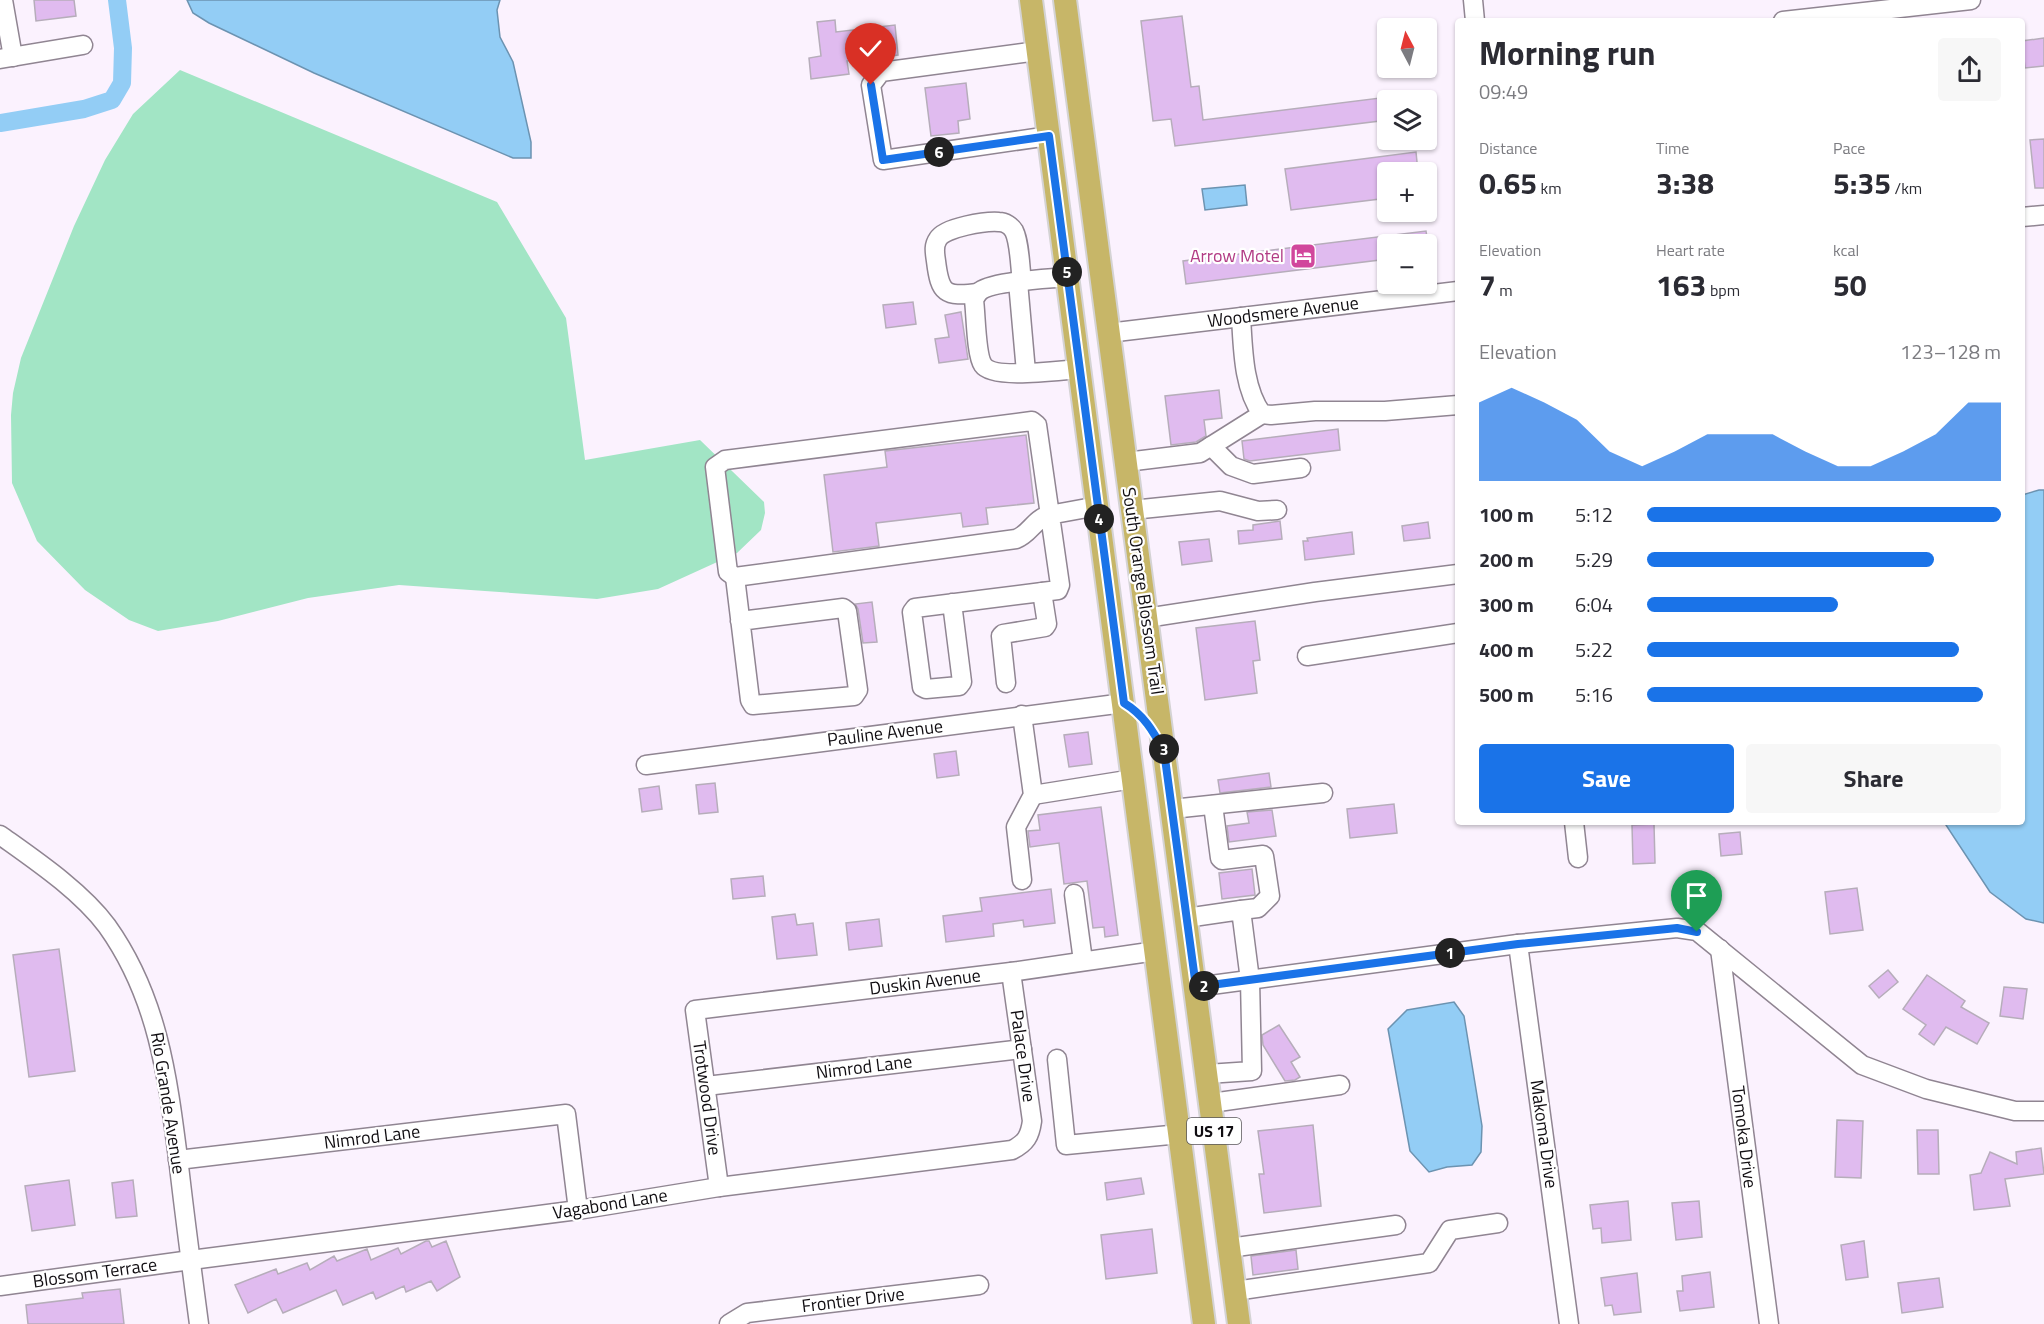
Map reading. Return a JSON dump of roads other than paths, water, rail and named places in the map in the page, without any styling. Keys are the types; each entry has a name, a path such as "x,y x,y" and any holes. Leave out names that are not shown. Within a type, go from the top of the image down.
{"main road":[{"name":"South Orange Blossom Trail","path":"1031,0 1204,1324"},
{"name":"South Orange Blossom Trail","path":"1065,0 1239,1324"},
{"path":"1113,625 1124,646 1136,659 1153,666"},
{"path":"1124,703 1138,711 1164,751"}],"street":[{"path":"3,0 6,58 83,45"},
{"path":"1473,0 1475,18"},
{"path":"1810,18 1971,0"},
{"path":"1038,51 881,72 871,85 883,160 1049,136"},
{"path":"2025,217 2044,214"},
{"path":"978,293 958,295 944,289 939,281 934,246 938,238 952,228 998,222 1007,224 1014,230 1026,372"},
{"path":"1067,277 998,284 978,293 974,300 980,358 985,367 991,371 1005,373 1079,369"},
{"name":"Woodsmere Avenue","path":"1108,333 1455,291"},
{"path":"1241,317 1249,382 1262,414"},
{"path":"1126,462 1200,453 1262,414 1271,416 1315,411 1385,411 1455,405"},
{"path":"952,603 962,682 959,686 926,689 921,687 912,612 915,608 952,603 1058,590 1060,585 1049,515 1037,424 1032,421 725,460 715,467 728,572 735,577 1016,539 1024,536 1037,521 1049,515 1098,506"},
{"path":"1211,446 1231,466 1253,474 1301,468"},
{"path":"1132,510 1220,501 1258,511 1277,510"},
{"path":"1146,618 1303,594 1455,574"},
{"path":"735,577 740,621 750,700 753,705 854,696 858,690 848,611 843,608 740,621"},
{"path":"1006,683 1000,636 1045,627 1047,624 1042,592"},
{"path":"1307,656 1455,633"},
{"name":"Pauline Avenue","path":"646,765 1124,703"},
{"path":"1022,715 1033,795 1016,827 1022,879"},
{"path":"1033,795 1133,779"},
{"path":"1172,809 1323,793"},
{"path":"1186,918 1258,908 1270,896 1263,855 1222,860 1220,858 1213,806"},
{"path":"1574,825 1578,858"},
{"name":"Rio Grande Avenue","path":"0,835 59,880 106,925 143,990 158,1034 168,1080 199,1324"},
{"path":"1074,894 1083,961"},
{"path":"1207,1074 1252,1071 1250,980 1241,910"},
{"path":"1196,987 1518,944 1677,928 1697,932 1862,1065 1926,1089 1992,1106 2015,1111 2044,1111"},
{"name":"Makoma Drive","path":"1518,944 1569,1324"},
{"name":"Tomoka Drive","path":"1720,950 1769,1324"},
{"name":"Duskin Avenue","path":"695,1010 1011,972 1156,951"},
{"name":"Palace Drive","path":"1011,972 1032,1120 1027,1140"},
{"name":"Trotwood Drive","path":"695,1010 719,1187"},
{"name":"Nimrod Lane","path":"706,1086 1022,1048"},
{"path":"1057,1059 1066,1145 1180,1134"},
{"path":"1211,1103 1340,1085"},
{"name":"Nimrod Lane","path":"178,1160 566,1114 578,1210"},
{"name":"Vagabond Lane","path":"191,1260 578,1210 719,1187 1012,1150 1027,1140"},
{"path":"1235,1291 1429,1263 1450,1230 1498,1223"},
{"path":"1229,1248 1396,1225"},
{"name":"Blossom Terrace","path":"0,1286 191,1260"},
{"name":"Frontier Drive","path":"729,1324 747,1313 979,1285"}],"water":[{"path":"187,0 500,0 497,10 500,37 513,62 531,142 531,158 513,158 314,73 209,23 193,13"},
{"path":"1245,185 1247,205 1205,210 1202,189"},
{"path":"2044,490 2044,923 2026,919 1990,892 1946,825 2025,825 2025,494"},
{"path":"1454,1002 1464,1016 1482,1126 1481,1152 1472,1165 1447,1167 1429,1172 1410,1151 1388,1029 1407,1010"}],"waterway":[{"path":"0,123 84,109 112,100 122,83 123,48 117,0"}],"place":[{"name":"Arrow Motel","path":"1303,256"}]}
